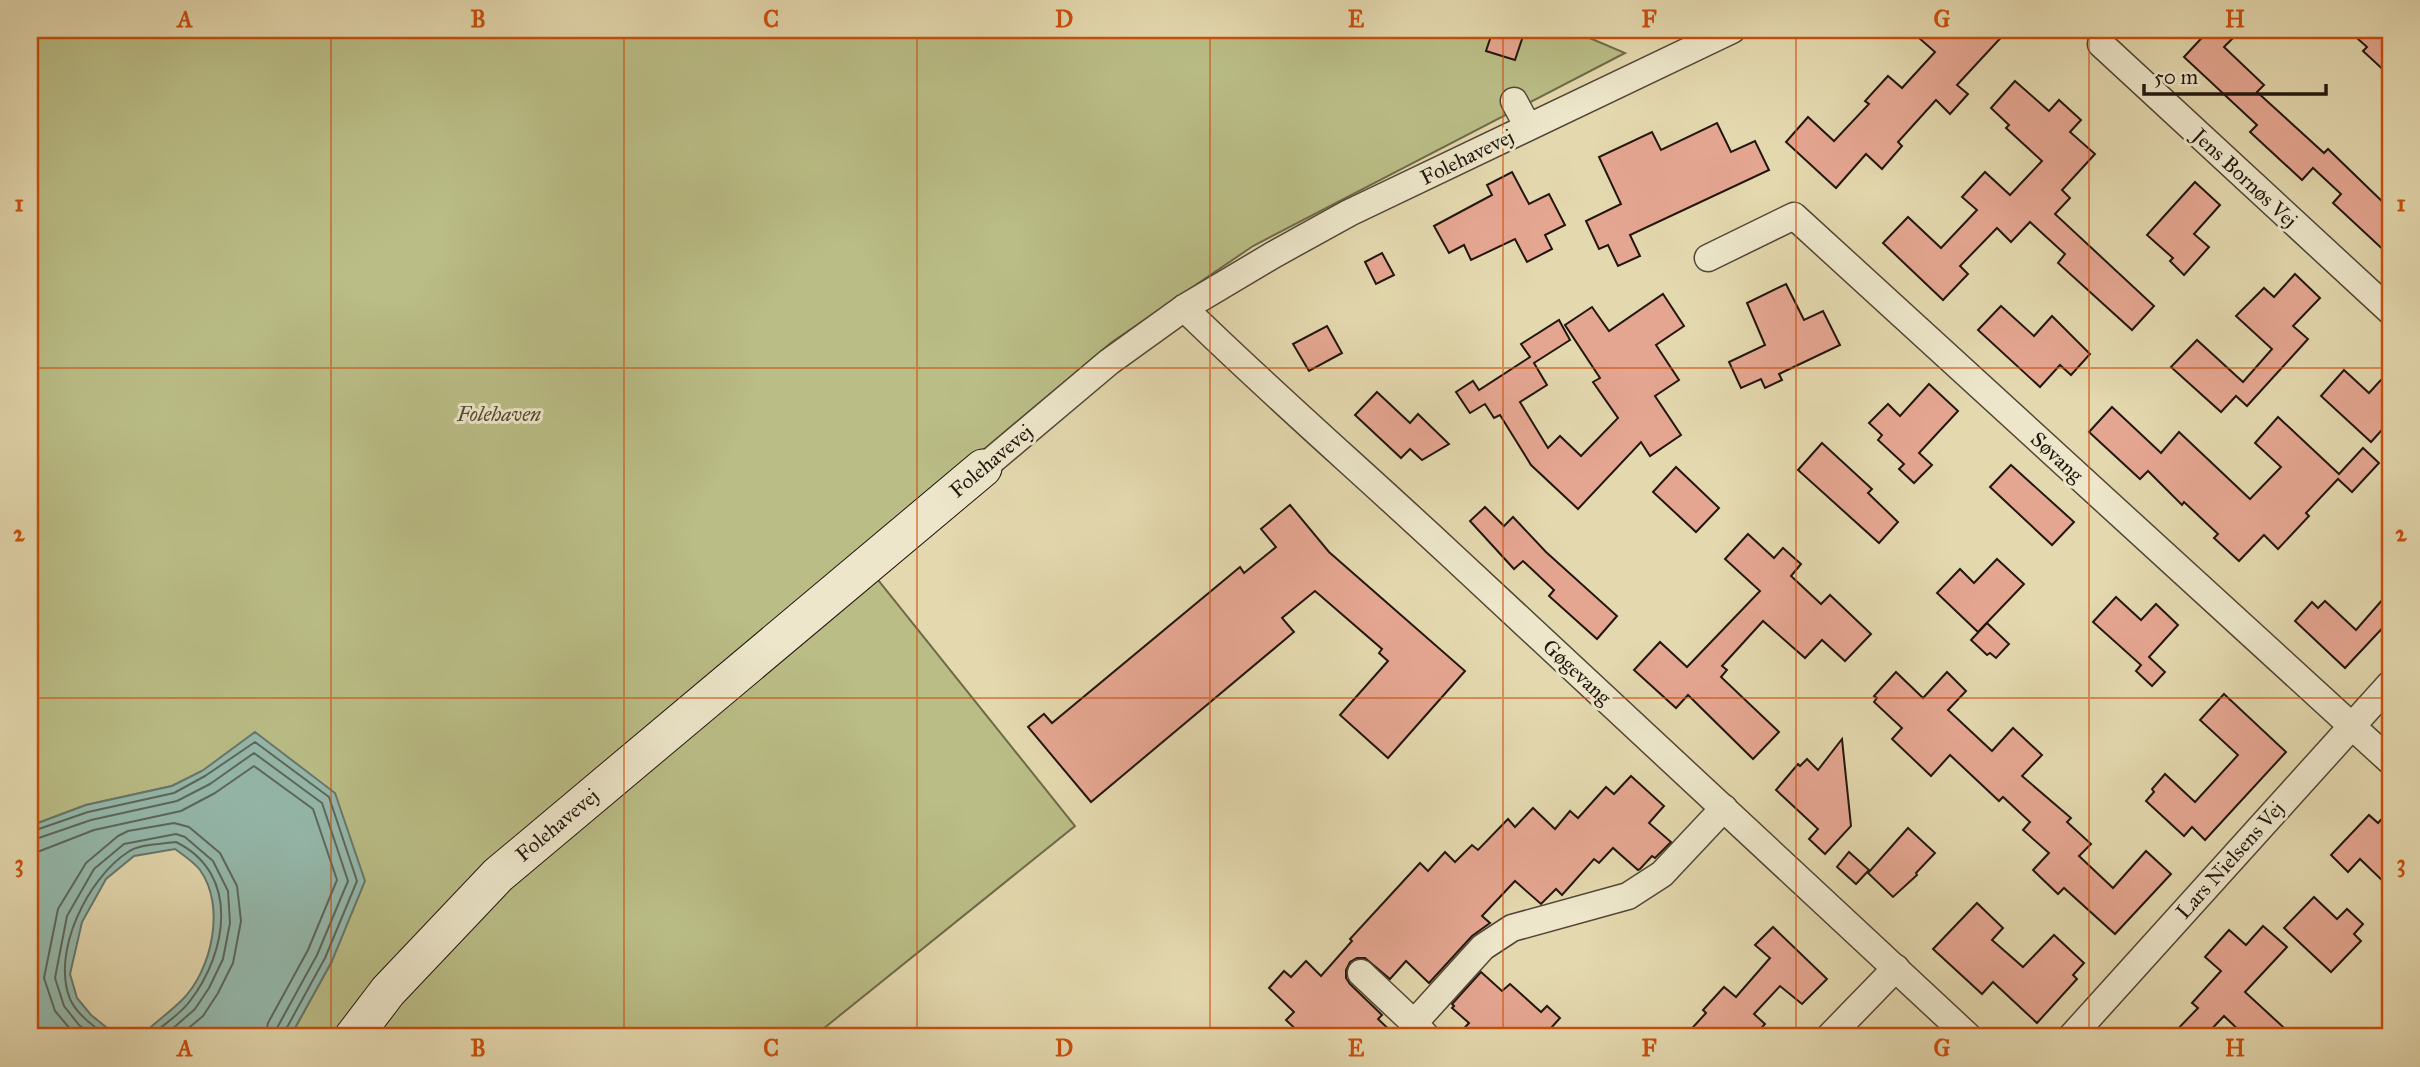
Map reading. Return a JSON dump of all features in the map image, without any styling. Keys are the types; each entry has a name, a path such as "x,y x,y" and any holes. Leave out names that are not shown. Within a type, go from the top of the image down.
{"street":[{"name":"Folehavevej","path":"353,1037 388,991 498,875 1109,362 1184,308 1349,214 1732,30"},
{"name":"Jens Bornøs Vej","path":"2101,44 2390,311"},
{"path":"1514,101 1528,127"},
{"name":"Søvang","path":"1708,258 1794,216 2390,761"},
{"name":"Gøgevang","path":"1184,308 1282,402 1399,507 1969,1037"},
{"name":"Lars Nielsens Vej","path":"2071,1037 2390,684"},
{"path":"1361,973 1420,1030 1483,947 1513,928 1628,896 1662,874 1724,808"},
{"path":"1829,1037 1896,968"}],"green space":[{"name":"Folehaven","path":"30,30 1571,30 1625,53 1253,246 1112,342 858,555 1075,826 813,1037 290,1037 332,961 202,771 172,786 86,805 30,826"}],"water":[{"path":"255,732 335,793 365,881 332,961 290,1037 30,1037 30,826 86,805 172,786 202,771","holes":["175,849 198,867 208,885 214,919 208,955 201,972 182,1000 141,1036 116,1035 91,1015 77,998 70,974 82,922 106,879 134,856"]}],"building":[{"path":"1493,30 1525,30 1515,60 1486,51"},
{"path":"1910,30 2008,30 1957,85 1968,94 1950,114 1936,100 1898,142 1902,146 1882,169 1866,154 1836,188 1786,142 1808,117 1834,141 1869,104 1865,101 1888,76 1902,88 1935,52"},
{"path":"2209,30 2241,30 2224,47 2264,85 2257,92 2324,153 2328,149 2390,209 2390,256 2333,203 2341,194 2313,168 2302,180 2250,132 2257,125 2184,57"},
{"path":"2348,30 2390,30 2390,76 2363,51 2367,47"},
{"path":"2015,81 2049,111 2059,100 2081,120 2070,132 2095,154 2062,190 2070,198 2055,214 2154,306 2132,330 2058,263 2065,254 2030,222 2011,242 1997,228 1960,266 1968,274 1943,300 1883,243 1908,217 1941,248 1977,210 1962,197 1985,172 2010,195 2042,161 2006,128 2009,125 1991,108"},
{"path":"1717,123 1731,152 1755,141 1769,170 1630,235 1640,256 1618,266 1608,245 1599,249 1586,221 1621,204 1599,157 1652,132 1661,150"},
{"path":"1512,172 1529,204 1549,194 1565,225 1545,235 1552,249 1527,262 1515,239 1471,260 1464,245 1449,253 1434,226 1492,195 1487,185"},
{"path":"2195,182 2220,205 2194,234 2209,247 2184,275 2170,261 2173,258 2147,235"},
{"path":"1382,253 1394,275 1376,284 1365,262"},
{"path":"2295,274 2320,298 2293,326 2308,339 2247,406 2236,396 2221,412 2171,367 2197,340 2243,382 2272,349 2236,316 2264,288 2274,297"},
{"path":"1786,284 1804,320 1823,311 1840,345 1779,374 1782,380 1765,388 1761,379 1741,388 1729,362 1765,345 1747,303"},
{"path":"1663,294 1684,326 1656,345 1679,380 1655,396 1681,435 1650,456 1641,442 1578,509 1531,465 1500,415 1494,418 1485,404 1470,413 1456,392 1473,381 1479,390 1530,357 1521,344 1559,320 1570,340 1534,363 1547,385 1520,402 1548,448 1560,436 1581,456 1618,418 1593,382 1600,378 1565,325 1592,307 1609,331"},
{"path":"2001,306 2034,336 2052,316 2090,354 2071,375 2060,365 2040,387 1978,330"},
{"path":"1327,326 1342,353 1309,371 1293,344"},
{"path":"2344,370 2369,393 2390,370 2390,421 2371,442 2321,396"},
{"path":"1929,384 1958,411 1919,453 1932,465 1914,483 1899,469 1904,464 1878,440 1882,435 1869,423 1888,404 1900,416"},
{"path":"1377,392 1410,423 1418,414 1449,444 1422,460 1410,449 1401,458 1355,415"},
{"path":"2112,407 2161,453 2179,432 2250,499 2281,467 2255,443 2278,417 2339,474 2363,448 2379,463 2352,492 2338,479 2306,513 2309,516 2278,549 2264,535 2239,561 2214,538 2218,534 2184,502 2182,505 2148,471 2140,479 2089,432"},
{"path":"1822,443 1872,489 1868,493 1898,522 1879,543 1798,470"},
{"path":"2011,465 2074,522 2052,545 1990,487"},
{"path":"1676,467 1719,508 1696,532 1653,492"},
{"path":"1290,505 1329,552 1465,671 1388,758 1340,715 1388,661 1379,653 1382,649 1315,591 1282,618 1294,632 1091,802 1028,727 1044,714 1052,723 1240,567 1244,573 1276,547 1261,529"},
{"path":"1485,507 1504,526 1513,517 1546,552 1617,616 1597,639 1549,596 1554,590 1523,561 1514,569 1470,521"},
{"path":"1748,534 1774,558 1783,548 1801,564 1791,576 1821,604 1830,595 1871,634 1845,661 1822,640 1805,658 1763,621 1722,666 1727,670 1721,677 1779,732 1753,759 1688,695 1676,708 1634,670 1660,642 1687,667 1760,591 1725,559"},
{"path":"1997,559 2024,584 1978,632 1937,593 1960,569 1974,583"},
{"path":"2390,591 2390,620 2345,668 2295,621 2312,602 2318,608 2325,601 2356,630"},
{"path":"2116,597 2141,620 2156,604 2178,625 2149,657 2165,672 2152,686 2136,671 2141,665 2093,622"},
{"path":"1987,623 2009,644 1996,658 1990,653 1987,655 1971,640"},
{"path":"1896,672 1923,698 1947,672 1966,691 1948,710 1992,751 2013,728 2042,755 2022,776 2071,818 2067,822 2091,844 2079,856 2113,888 2146,851 2171,874 2115,934 2064,888 2058,894 2033,870 2049,853 2023,830 2030,822 2003,797 1999,801 1950,755 1931,776 1892,739 1902,728 1874,702 1877,698 1874,696"},
{"path":"2224,694 2286,752 2205,840 2192,827 2184,836 2146,801 2165,774 2195,802 2238,755 2200,720"},
{"path":"1842,739 1851,826 1825,854 1809,839 1818,829 1776,790 1798,764 1800,766 1807,759 1818,770"},
{"path":"1631,776 1664,806 1649,823 1671,842 1640,869 1613,848 1599,863 1594,859 1562,895 1556,889 1541,904 1515,881 1482,916 1490,923 1472,936 1429,983 1406,961 1390,979 1365,958 1350,962 1346,978 1382,1015 1378,1019 1397,1037 1304,1037 1286,1020 1294,1012 1269,988 1284,971 1291,977 1306,961 1321,976 1352,941 1350,939 1420,863 1428,871 1445,852 1455,862 1472,845 1478,850 1508,819 1515,827 1533,808 1555,829 1570,811 1578,818 1606,787 1614,794"},
{"path":"2390,810 2390,888 2360,859 2348,872 2331,855 2369,815 2378,823"},
{"path":"1908,828 1935,853 1917,875 1893,897 1868,873"},
{"path":"1849,852 1869,870 1856,884 1837,867"},
{"path":"2314,897 2337,919 2347,909 2363,924 2354,934 2361,941 2331,972 2284,928"},
{"path":"1977,903 2003,928 1992,940 2023,967 2054,935 2084,963 2073,975 2077,979 2037,1023 1993,982 1982,994 1933,949"},
{"path":"2263,926 2287,947 2245,992 2294,1037 2246,1037 2224,1016 2204,1037 2170,1037 2198,1008 2192,1003 2221,971 2205,957 2229,930 2246,945"},
{"path":"1773,927 1827,979 1802,1004 1780,986 1754,1014 1765,1024 1753,1037 1684,1037 1706,1013 1703,1010 1724,987 1736,997 1770,958 1755,945"},
{"path":"1481,972 1502,991 1510,984 1541,1012 1547,1006 1560,1018 1543,1037 1456,1037 1469,1023 1452,1008 1452,1004"}]}
